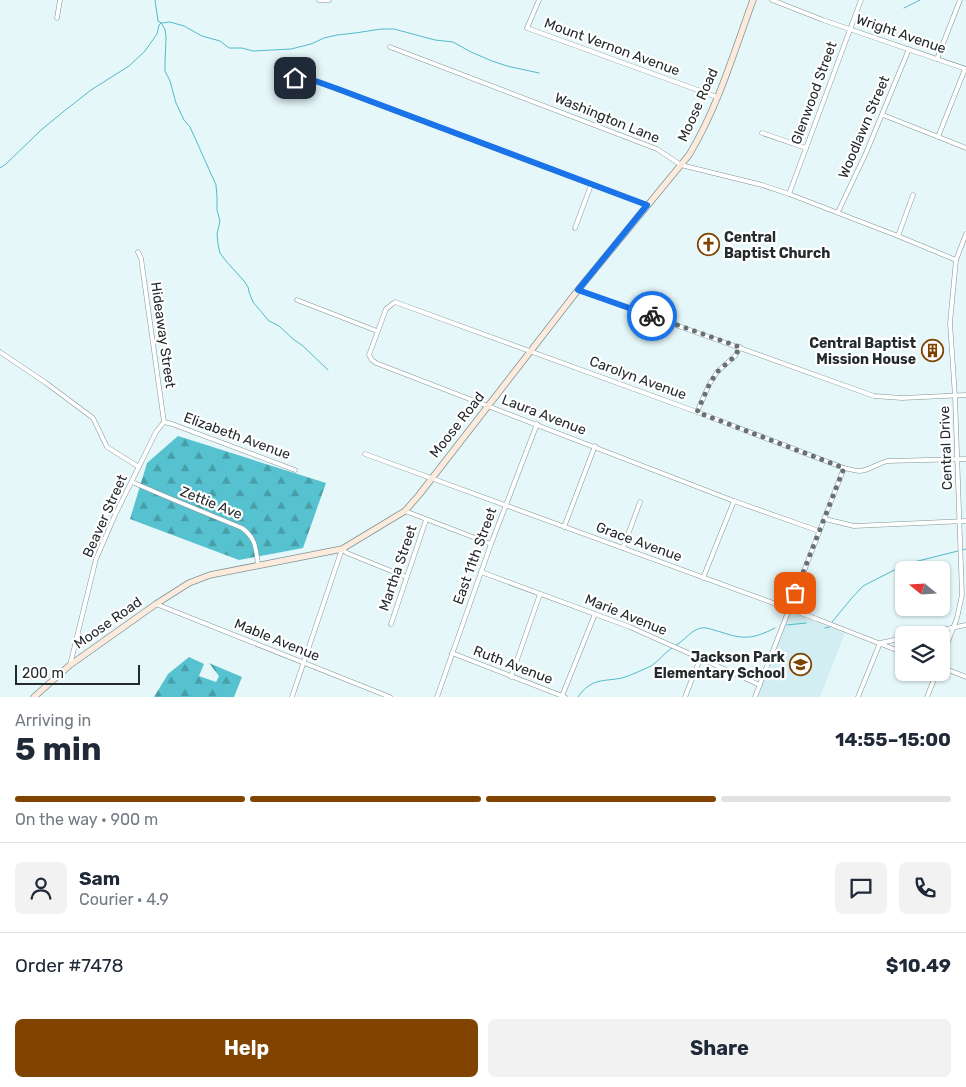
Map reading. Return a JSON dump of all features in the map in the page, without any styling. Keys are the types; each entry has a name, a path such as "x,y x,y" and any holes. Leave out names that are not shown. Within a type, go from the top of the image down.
{"street":[{"path":"57,18 60,0"},
{"path":"319,0 329,0"},
{"name":"Mount Vernon Avenue","path":"539,0 528,28 717,98"},
{"name":"Moose Road","path":"34,697 70,665 179,588 199,578 342,549 405,511 578,290 689,155 700,137 717,98 753,0"},
{"name":"Wright Avenue","path":"772,0 965,69"},
{"path":"789,6 791,0"},
{"name":"Glenwood Street","path":"789,194 860,0"},
{"path":"937,59 960,0"},
{"name":"Washington Lane","path":"390,47 658,149 681,165 762,185 789,194 956,260"},
{"name":"Woodlawn Street","path":"838,212 866,153 909,49"},
{"path":"938,137 965,69"},
{"path":"295,78 307,78 647,205"},
{"path":"882,115 966,148"},
{"path":"762,133 806,148"},
{"path":"575,228 591,185"},
{"path":"898,236 913,195"},
{"name":"Central Drive","path":"950,638 960,608 962,595 955,396 950,323 956,260 966,234"},
{"name":"Hideaway Street","path":"138,252 141,258 164,422"},
{"path":"578,290 874,396 902,398 966,395"},
{"path":"297,300 377,331"},
{"name":"Carolyn Avenue","path":"377,331 386,309 395,302 459,324 844,468 858,471 867,470 880,463 888,462 966,459"},
{"name":"Laura Avenue","path":"377,331 369,355 376,363 819,531"},
{"path":"697,412 717,372 735,356 740,347"},
{"name":"Beaver Street","path":"0,352 93,418 107,447 139,467 96,559 70,665"},
{"name":"Elizabeth Avenue","path":"139,467 156,432 164,422 295,470"},
{"name":"East 11th Street","path":"437,697 491,544 537,424"},
{"path":"564,527 595,446"},
{"name":"Grace Avenue","path":"365,454 895,649"},
{"path":"755,697 844,468"},
{"name":"Zettie Ave","path":"132,482 242,528 253,539 258,565"},
{"path":"704,578 734,500"},
{"path":"623,548 640,502"},
{"path":"405,511 491,544"},
{"path":"825,518 854,526 966,521"},
{"name":"Martha Street","path":"391,624 426,520"},
{"path":"292,697 342,549 347,553 406,577"},
{"name":"Marie Avenue","path":"481,572 630,627 760,685"},
{"path":"511,676 540,594"},
{"name":"Mable Avenue","path":"156,604 390,697"},
{"path":"564,696 595,614"},
{"path":"950,629 966,625"},
{"path":"858,697 880,643 895,640"},
{"name":"Ruth Avenue","path":"452,653 564,696"},
{"path":"685,697 700,659"},
{"path":"950,671 966,677"},
{"path":"927,697 933,681"}],"shaded area":[{"name":"Jackson Park Elementary School","path":"790,612 845,633 820,697 757,697"}],"green space":[{"path":"178,436 326,483 303,548 239,560 130,519 147,463"},
{"path":"189,657 204,664 199,676 216,682 219,676 209,663 242,677 234,697 154,697 168,674"}],"waterway":[{"path":"155,0 158,21 165,29 165,71 176,103 184,120 190,127 216,185 217,210 220,221 217,234 220,253 244,281 253,302 269,321 279,326 328,370"},
{"path":"904,8 920,0"},
{"path":"162,23 170,22 184,26 202,36 220,41 229,48 242,48 253,51 291,49 337,35 394,29 435,40 453,42 492,61 539,73"},
{"path":"0,168 63,112 91,90 129,66 145,51 157,34 161,23"},
{"path":"825,628 830,627 832,622 863,586 906,564 966,549"},
{"path":"787,625 806,623"},
{"path":"675,646 694,631 701,628 742,637 754,636 775,628"},
{"path":"578,697 593,683 622,678 651,666 672,648"}],"way so far":[{"path":"652,316 740,347 735,356 717,372 697,412 844,468 795,593"}],"place":[{"name":"Central Baptist Church","path":"708,245"},
{"name":"Central Baptist Mission House","path":"932,351"},
{"name":"Jackson Park Elementary School","path":"801,665"}],"route":[{"path":"295,78 307,78 338,89 647,205 578,290 652,316"}]}
